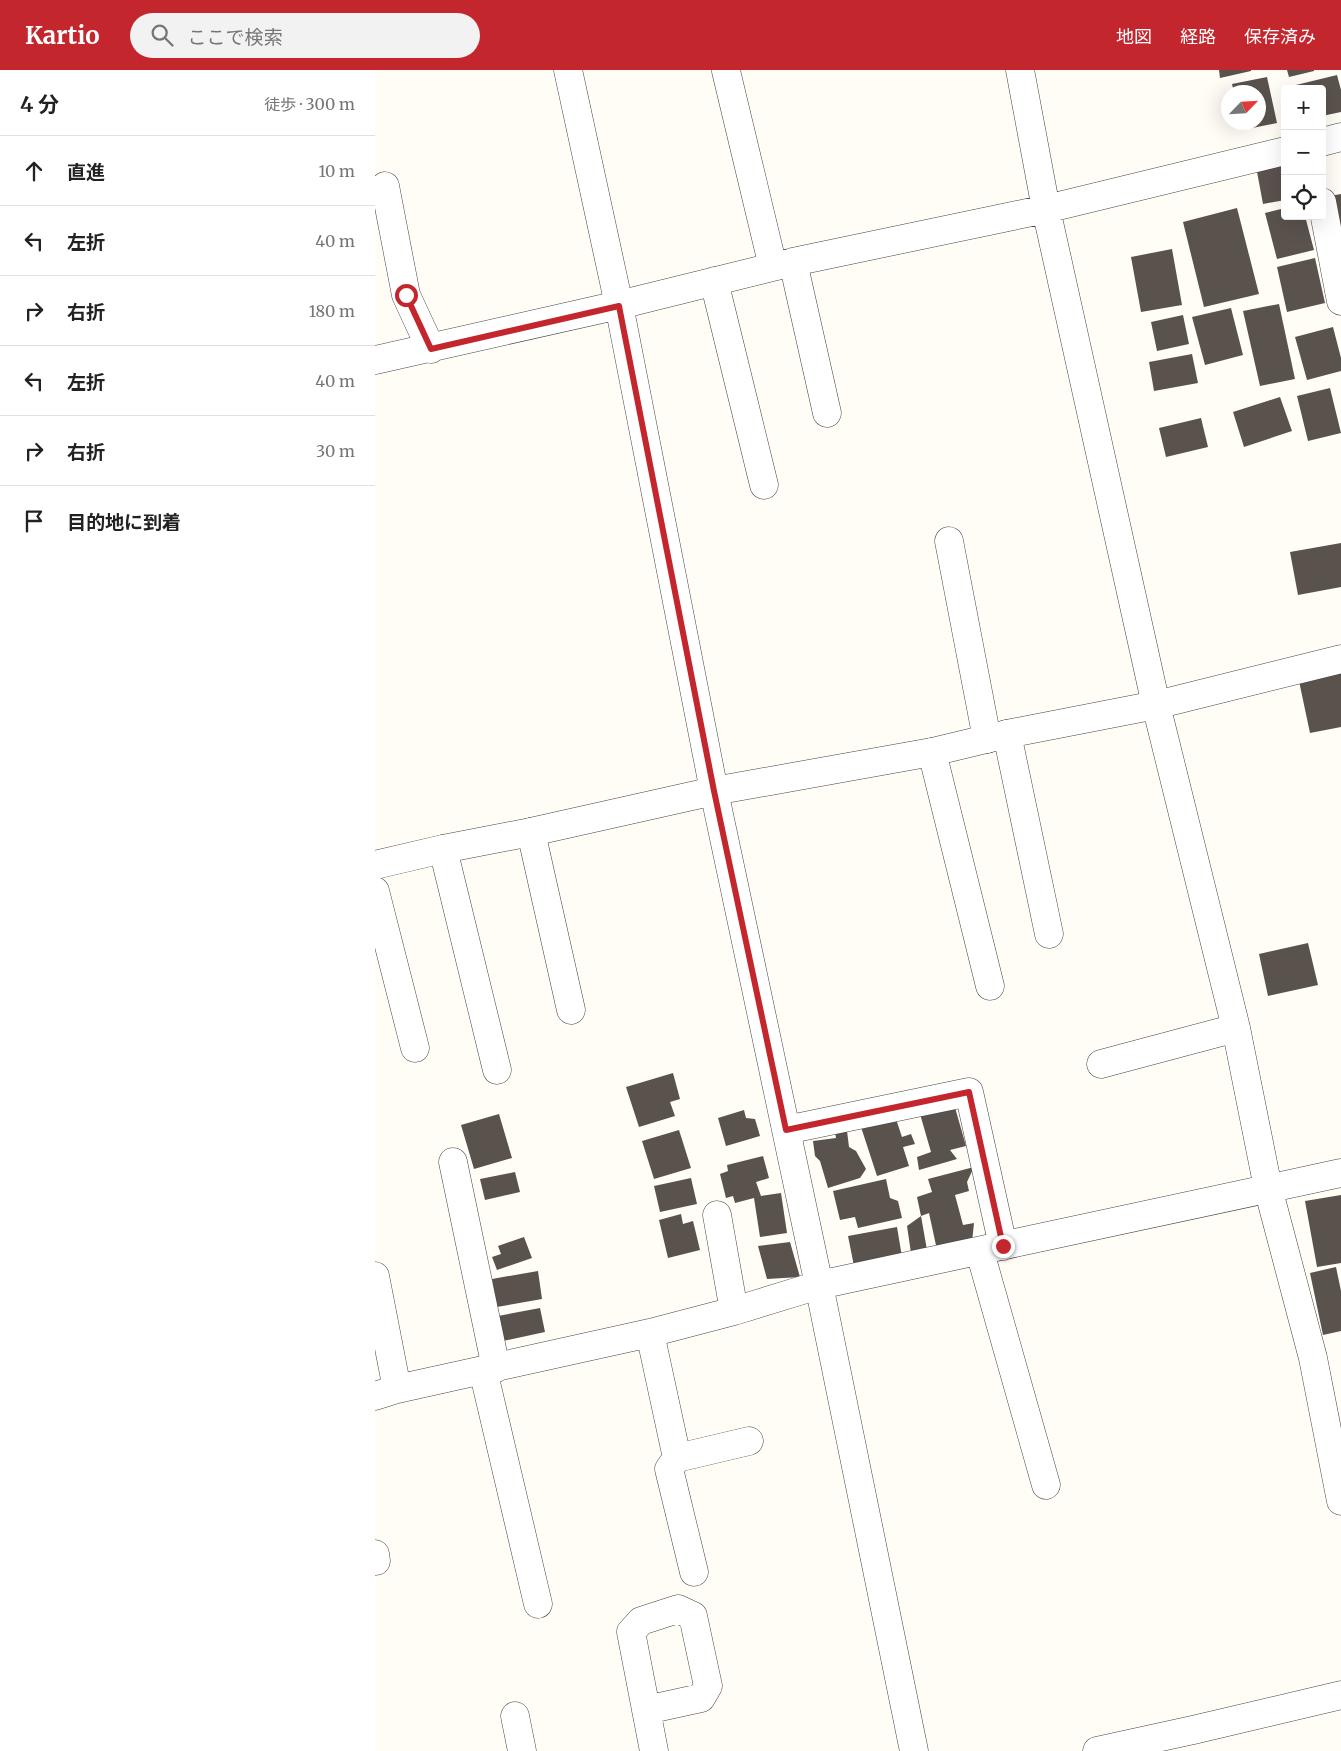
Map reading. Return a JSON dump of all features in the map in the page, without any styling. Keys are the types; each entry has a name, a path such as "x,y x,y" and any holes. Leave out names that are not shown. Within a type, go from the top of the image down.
{"street":[{"path":"568,70 619,306 714,791 819,1285 914,1751"},
{"path":"1020,70 1046,209 1156,706 1236,1028 1268,1188 1313,1358 1329,1382 1341,1501"},
{"path":"726,71 827,413"},
{"path":"1326,141 1341,137"},
{"path":"375,360 619,306 783,265 1046,209 1281,152"},
{"path":"385,186 406,295 431,349"},
{"path":"1325,220 1341,301"},
{"path":"714,281 764,485"},
{"path":"949,541 997,737 1049,934"},
{"path":"375,865 714,791 932,752 997,737 1156,706 1341,659"},
{"path":"932,752 990,986"},
{"path":"531,832 571,1010"},
{"path":"443,849 497,1070"},
{"path":"375,891 415,1048"},
{"path":"1101,1064 1236,1028"},
{"path":"786,1130 969,1092 991,1249 1046,1485"},
{"path":"453,1162 489,1369 538,1604"},
{"path":"375,1276 386,1393 649,1333 734,1311 819,1285 1341,1172"},
{"path":"717,1216 734,1311"},
{"path":"649,1333 677,1458"},
{"path":"694,1572 669,1468 677,1458 749,1441"},
{"path":"1099,1751 1195,1741 1341,1695"},
{"path":"646,1710 654,1751"},
{"path":"515,1716 522,1751"}],"building":[{"path":"1219,70 1251,70 1251,71 1220,78"},
{"path":"1287,70 1314,70 1314,71 1289,77"},
{"path":"1337,75 1341,90 1341,112 1326,115 1326,85 1296,85"},
{"path":"1267,77 1277,123 1266,125 1266,85 1232,84"},
{"path":"1281,157 1281,201 1263,204 1255,161"},
{"path":"1341,194 1341,242 1330,196"},
{"path":"1237,208 1259,294 1204,307 1183,222"},
{"path":"1281,209 1281,220 1306,220 1314,250 1277,259 1265,213"},
{"path":"1172,249 1182,305 1141,312 1131,257"},
{"path":"1315,258 1325,303 1287,312 1277,267"},
{"path":"1279,304 1295,379 1260,386 1243,311"},
{"path":"1231,308 1243,355 1205,365 1192,317"},
{"path":"1183,315 1189,344 1157,351 1151,322"},
{"path":"1333,327 1341,358 1341,371 1307,380 1295,337"},
{"path":"1192,354 1198,383 1154,391 1149,362"},
{"path":"1330,388 1341,433 1308,441 1297,396"},
{"path":"1280,397 1292,431 1244,447 1233,412"},
{"path":"1201,418 1208,447 1166,457 1159,428"},
{"path":"1341,543 1341,587 1298,595 1290,552"},
{"path":"1341,673 1341,727 1310,733 1299,681"},
{"path":"1308,943 1318,985 1268,996 1259,954"},
{"path":"673,1073 680,1099 670,1102 675,1116 639,1127 626,1087"},
{"path":"954,1104 966,1146 950,1150 957,1159 919,1170 917,1157 931,1152 920,1114"},
{"path":"744,1110 746,1118 755,1119 760,1136 726,1146 718,1118"},
{"path":"499,1114 512,1158 474,1169 461,1125"},
{"path":"895,1116 902,1137 911,1134 915,1144 903,1147 909,1166 877,1176 861,1127"},
{"path":"679,1130 691,1168 654,1179 642,1141"},
{"path":"847,1131 849,1147 856,1151 866,1169 860,1178 828,1188 820,1161 815,1156 813,1141 836,1138 835,1132"},
{"path":"763,1156 769,1178 756,1182 761,1196 781,1193 787,1233 760,1237 754,1198 735,1203 733,1196 726,1198 720,1174 728,1171 727,1165"},
{"path":"974,1167 967,1182 969,1191 955,1195 963,1225 974,1223 972,1242 937,1250 929,1213 921,1216 917,1197 932,1192 928,1179"},
{"path":"515,1172 520,1192 485,1200 480,1179"},
{"path":"691,1178 697,1204 660,1212 654,1186"},
{"path":"886,1179 890,1198 898,1201 902,1218 858,1228 855,1217 840,1220 833,1191"},
{"path":"1341,1195 1341,1263 1317,1267 1305,1201"},
{"path":"681,1214 683,1224 693,1221 700,1250 668,1258 659,1220"},
{"path":"921,1216 927,1250 911,1253 907,1226"},
{"path":"897,1227 902,1257 854,1266 848,1236"},
{"path":"524,1237 532,1258 497,1270 492,1257 501,1254 498,1246"},
{"path":"790,1242 800,1277 767,1279 758,1246"},
{"path":"1336,1267 1341,1291 1341,1331 1323,1335 1310,1273"},
{"path":"538,1271 542,1299 497,1307 492,1279"},
{"path":"540,1308 545,1332 503,1341 498,1316"}],"route":[{"path":"406,295 431,349 619,306 714,791 786,1130 969,1092 1003,1246"}]}
